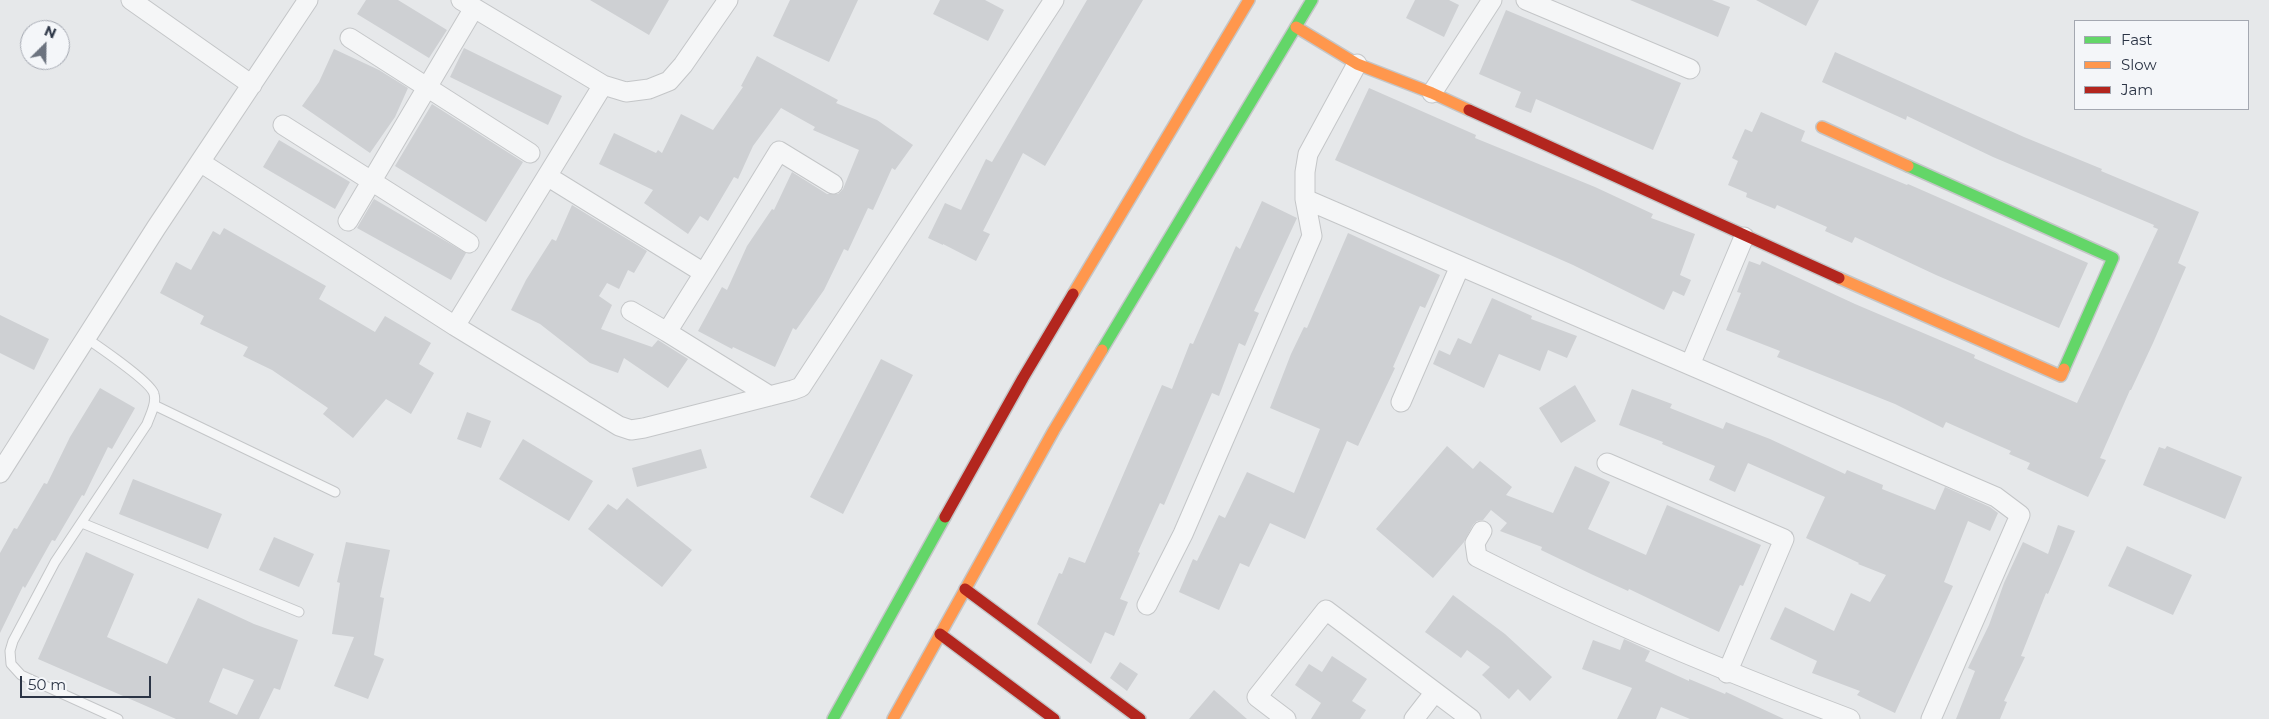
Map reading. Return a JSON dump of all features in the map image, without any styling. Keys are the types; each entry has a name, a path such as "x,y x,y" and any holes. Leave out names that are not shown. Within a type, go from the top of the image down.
{"street":[{"path":"131,0 252,84"},
{"path":"0,473 200,162 308,0"},
{"path":"348,221 427,88 468,4 603,85 626,92 649,89 669,81 683,65 728,0"},
{"path":"200,162 455,326 619,426 631,430 644,428 793,390 801,386 808,379 1054,0"},
{"path":"833,719 1023,378 1249,0"},
{"path":"893,719 1059,422 1312,0"},
{"path":"1432,93 1492,0"},
{"path":"1526,0 1690,69"},
{"path":"1296,27 1357,64 1432,93 1744,237 2061,376 2113,258 1822,127"},
{"path":"350,38 530,153"},
{"path":"1147,606 1182,534 1312,236 1305,199 1305,172 1308,154 1357,64"},
{"path":"455,326 603,85"},
{"path":"283,125 469,243"},
{"path":"667,332 779,151 833,184"},
{"path":"547,176 704,273"},
{"path":"1305,199 1996,497 2020,515 1931,719"},
{"path":"1690,365 1744,237"},
{"path":"1401,402 1460,266"},
{"path":"632,311 770,396"},
{"path":"1607,463 1784,539 1727,673"},
{"path":"1482,532 1475,543 1477,557 1539,589 1727,673 1850,719"},
{"path":"965,589 1140,719"},
{"path":"1286,719 1257,697 1326,610 1471,719"},
{"path":"940,634 1054,719"},
{"path":"1414,719 1435,692"}],"lane":[{"path":"86,338 146,383 154,394 154,405 147,424 43,583 13,641 10,651 11,664 21,675 118,719"},
{"path":"154,405 335,492"},
{"path":"82,523 299,612"}],"building":[{"path":"366,0 398,0 447,30 429,58 357,14"},
{"path":"590,0 669,0 649,35"},
{"path":"790,0 858,0 829,62 773,36"},
{"path":"940,0 985,0 1004,10 988,41 933,14"},
{"path":"1087,0 1143,0 1045,166 1023,153 983,231 990,234 976,261 928,238 945,203 961,210 986,159 992,162"},
{"path":"1415,0 1449,0 1459,5 1444,37 1406,18"},
{"path":"1630,0 1712,0 1730,7 1718,37"},
{"path":"1756,0 1819,0 1806,26"},
{"path":"1506,10 1681,83 1653,150 1536,99 1531,113 1515,107 1521,92 1479,74"},
{"path":"464,48 562,96 548,125 450,77"},
{"path":"334,49 379,70 408,88 395,117 370,153 302,106 319,82"},
{"path":"1835,52 2024,137 2102,169 2101,171 2199,212 2178,263 2186,267 2100,458 2106,460 2088,497 2027,469 2030,463 2009,454 2011,451 1946,422 1943,428 1895,404 1777,357 1780,351 1726,330 1741,293 1737,292 1749,261 1760,265 1762,261 1855,304 1975,355 1974,358 2077,403 2158,229 2153,227 2154,225 1993,157 1907,116 1906,120 1822,82"},
{"path":"757,56 838,100 836,103 877,120 913,145 895,170 892,168 873,210 868,208 848,251 844,249 824,290 796,330 793,328 775,367 733,347 732,349 698,331 722,287 727,290 747,246 772,209 774,210 792,172 827,194 838,194 843,189 859,150 813,130 815,127 781,108 753,146 738,179 734,177 708,221 700,216 688,234 644,203 653,190 599,164 614,133 656,153 658,150 662,153 681,114 713,130 743,87 741,86"},
{"path":"1369,88 1476,135 1475,138 1595,187 1653,214 1651,218 1695,234 1680,275 1691,280 1684,296 1673,291 1664,310 1573,265 1335,160"},
{"path":"432,104 523,162 486,222 395,166"},
{"path":"1761,112 1805,131 1801,141 1908,184 2088,263 2059,328 1936,275 1855,237 1852,243 1825,231 1827,227 1777,205 1775,209 1746,197 1747,193 1728,185 1738,161 1732,158 1745,129 1752,132"},
{"path":"279,140 350,182 335,209 263,167"},
{"path":"374,199 466,253 451,280 357,228"},
{"path":"1262,201 1297,218 1254,311 1259,313 1245,346 1239,343 1219,396 1212,393 1164,505 1160,503 1138,552 1140,553 1120,599 1128,602 1114,636 1105,632 1091,664 1037,624 1059,573 1062,574 1069,557 1085,563 1162,385 1172,389 1190,343 1193,344 1236,246 1240,249"},
{"path":"572,205 647,251 634,273 628,270 619,289 607,283 599,296 612,305 601,329 652,347 658,340 688,359 668,388 624,358 618,373 590,363 540,324 511,310 526,280 552,239 556,241"},
{"path":"224,228 326,286 319,299 375,332 385,316 431,343 419,364 434,373 411,414 386,399 353,438 323,414 328,408 272,370 243,356 248,347 200,324 204,316 160,293 176,262 191,270 213,231 220,235"},
{"path":"1348,233 1440,275 1425,308 1420,306 1393,367 1395,368 1358,446 1347,441 1305,539 1270,523 1249,567 1240,563 1219,610 1179,592 1193,559 1197,561 1219,515 1225,518 1247,472 1294,493 1320,429 1270,408 1291,354 1304,327 1307,328"},
{"path":"1492,298 1532,316 1531,319 1577,336 1567,358 1548,350 1540,371 1499,354 1484,388 1433,364 1439,350 1450,355 1458,338 1471,344"},
{"path":"0,315 49,339 34,370 0,353"},
{"path":"881,359 913,375 843,514 810,497"},
{"path":"1575,385 1596,421 1561,443 1539,408"},
{"path":"100,388 135,408 112,449 108,447 84,496 82,495 55,541 52,540 25,588 23,586 0,633 0,553 14,528 17,529 44,483 47,484 70,437"},
{"path":"1632,389 1672,404 1670,408 1723,429 1726,422 1770,439 1845,474 1847,470 1883,485 1882,489 1935,510 1945,487 1990,507 1998,513 1990,531 1968,521 1944,582 1953,586 1895,713 1857,695 1860,691 1812,673 1817,661 1770,639 1785,607 1834,631 1851,593 1870,602 1886,575 1858,564 1806,538 1825,497 1748,463 1735,492 1709,480 1715,466 1662,444 1663,442 1619,425"},
{"path":"467,412 491,421 481,448 457,439"},
{"path":"523,439 593,481 569,521 499,479"},
{"path":"1447,446 1473,469 1480,461 1512,487 1506,495 1553,513 1575,466 1610,482 1588,529 1646,555 1667,505 1761,545 1743,586 1740,585 1719,632 1541,550 1542,547 1500,531 1507,523 1491,510 1483,520 1477,521 1473,525 1464,542 1433,578 1376,529"},
{"path":"2167,446 2242,477 2225,519 2143,485 2159,447 2165,449"},
{"path":"701,449 707,468 637,487 632,468"},
{"path":"133,479 222,514 208,549 119,514"},
{"path":"627,498 692,550 662,587 588,529 608,504 617,510"},
{"path":"2058,525 2075,531 2048,594 2046,593 2021,656 2025,657 2004,701 2007,702 2000,719 1956,719 1975,671 1968,668 1989,625 2004,583 2023,542 2048,554"},
{"path":"274,537 314,554 299,587 259,570"},
{"path":"346,542 390,550 380,597 384,598 374,655 384,659 368,699 334,686 354,637 332,634 340,583 337,582"},
{"path":"2127,546 2192,575 2173,615 2108,586"},
{"path":"86,552 134,574 107,637 167,664 198,598 254,624 298,640 280,690 274,688 259,719 176,719 38,659","holes":["223,668 254,680 237,715 209,702"]},
{"path":"1453,595 1505,634 1552,677 1530,701 1518,689 1509,699 1482,675 1490,667 1467,650 1461,658 1425,632"},
{"path":"1624,639 1650,651 1645,661 1689,681 1689,679 1725,694 1726,692 1784,719 1690,719 1661,707 1656,719 1617,719 1632,688 1582,669 1593,640 1620,650"},
{"path":"1332,656 1367,679 1352,701 1366,710 1360,719 1311,719 1321,703 1295,685 1309,664 1322,672"},
{"path":"1120,662 1138,674 1127,691 1110,678"},
{"path":"1214,690 1247,719 1189,719"}],"traffic: fast":[{"path":"1102,350 1312,0"},
{"path":"1908,166 2113,258 2064,369"},
{"path":"833,719 945,517"}],"traffic: slow":[{"path":"1073,294 1249,0"},
{"path":"1296,27 1357,64 1432,93 1469,110"},
{"path":"1822,127 1908,166"},
{"path":"1839,278 2061,376 2064,369"},
{"path":"893,719 1054,430 1102,350"}],"traffic: jam":[{"path":"1469,110 1839,278"},
{"path":"945,517 1023,378 1073,294"},
{"path":"965,589 1140,719"},
{"path":"940,634 1054,719"}]}
